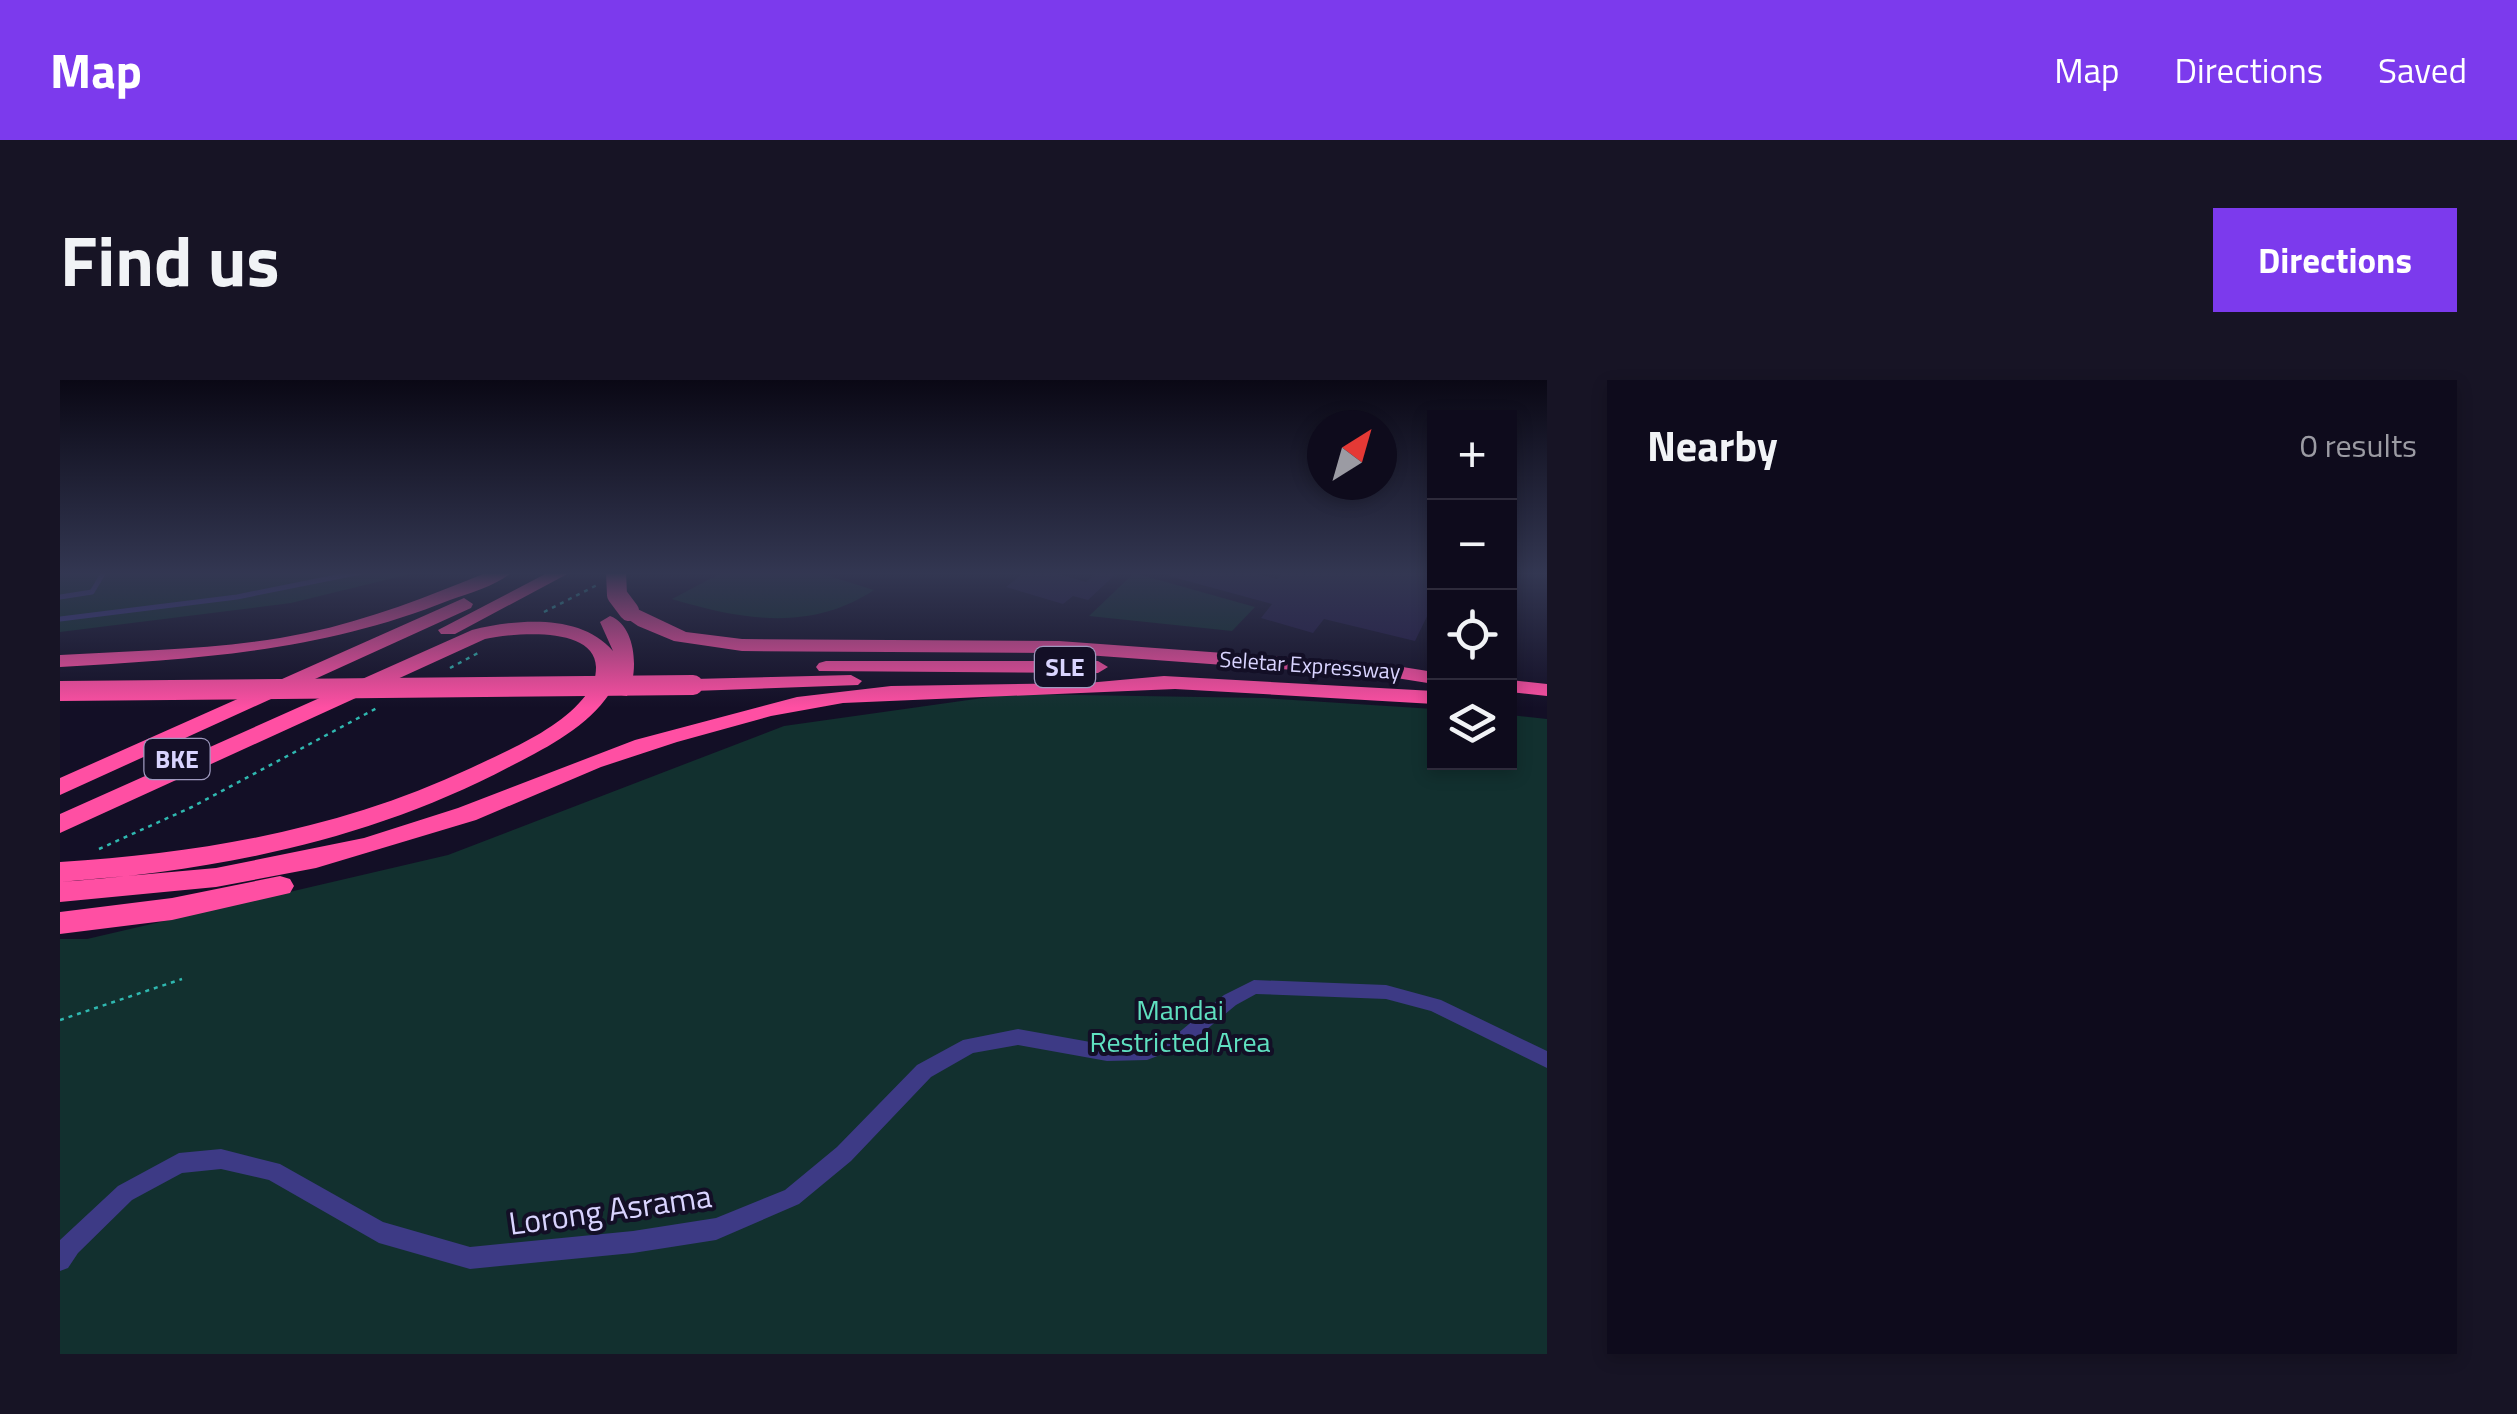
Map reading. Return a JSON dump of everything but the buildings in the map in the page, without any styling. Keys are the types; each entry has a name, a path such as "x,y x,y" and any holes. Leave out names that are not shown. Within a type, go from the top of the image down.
{"highway":[{"path":"63,677 269,646 389,617"},
{"name":"BKE","path":"60,787 432,617"},
{"name":"BKE","path":"60,815 468,617"},
{"path":"120,879 269,862 442,805 516,769 597,716 618,692 627,664 625,650 608,617"},
{"path":"640,617 664,630 696,639 781,648 1059,647 1372,669 1427,678"},
{"path":"60,824 479,634 510,628 556,630 584,637 602,650 608,665 604,686 587,708 505,760 433,796 268,847 60,892"},
{"name":"Seletar Expressway","path":"694,678 1064,666 1427,679"},
{"path":"63,677 1182,682"},
{"path":"60,775 301,677"},
{"path":"60,872 120,879 278,870 467,814 624,753 801,702 884,695 1139,688 1182,682"},
{"name":"Seletar Expressway","path":"1182,682 1427,698"},
{"path":"1517,687 1547,690"},
{"path":"1517,705 1547,708"},
{"path":"60,923 172,910 321,876 470,825 606,766 624,753"}],"street":[{"name":"Lorong Asrama","path":"60,1260 125,1194 180,1163 222,1159 272,1171 379,1232 470,1258 633,1242 716,1228 792,1197 844,1154 924,1071 968,1046 1018,1037 1107,1053 1147,1052 1183,1039 1230,1000 1254,987 1386,992 1435,1006 1547,1060"}],"path":[{"path":"450,668 482,650"},
{"path":"89,853 192,808 385,704"},
{"path":"60,1020 182,979"}],"green space":[{"path":"60,617 176,617 60,632"},
{"path":"1103,617 1245,617 1232,631"},
{"name":"Mandai Restricted Area","path":"1011,694 1264,698 1427,709 1427,770 1517,770 1517,716 1547,719 1547,1354 60,1354 60,939 87,939 448,855 784,726"}]}
